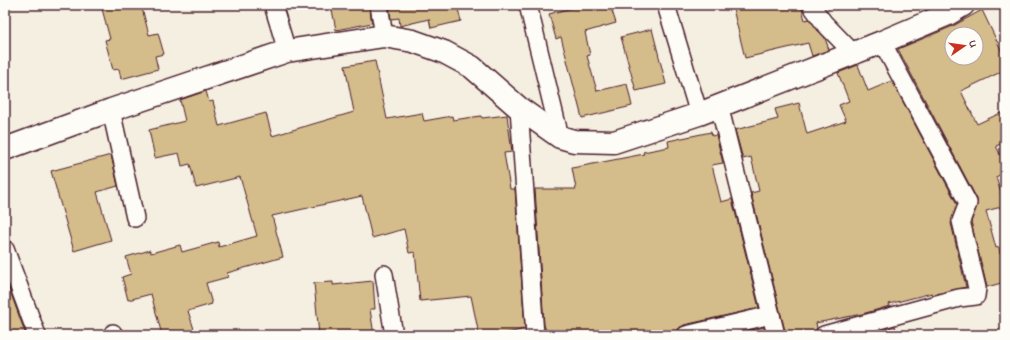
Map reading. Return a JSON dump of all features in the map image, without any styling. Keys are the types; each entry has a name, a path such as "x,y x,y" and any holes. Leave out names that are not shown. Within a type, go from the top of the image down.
{"street":[{"path":"273,5 287,51"},
{"path":"379,5 384,36"},
{"path":"528,5 560,137"},
{"path":"666,5 700,114"},
{"path":"811,5 824,23 852,52"},
{"path":"5,149 111,110 287,51 384,36 412,41 444,52 472,67 519,108 560,137 574,141 614,142 700,114 852,52 882,42 948,14 963,5"},
{"path":"824,335 959,298 976,296 977,288 961,221 968,203 882,42"},
{"path":"719,105 776,335"},
{"path":"519,108 535,335"},
{"path":"111,110 135,218"},
{"path":"5,249 37,335"},
{"path":"384,274 394,335"},
{"path":"686,335 771,315"}],"building":[{"path":"101,5 136,5 138,9 142,8 149,35 158,33 164,54 155,56 158,69 121,79 119,69 113,70 105,40 110,39"},
{"path":"331,5 369,5 372,23 336,30"},
{"path":"389,5 457,5 461,21 431,28 429,19 400,26 399,18 391,19"},
{"path":"583,5 610,5 616,23 585,32 590,55 587,56 597,91 627,84 632,106 582,118 561,37 556,39 549,14"},
{"path":"732,5 801,5 805,20 809,19 825,38 829,50 812,56 808,43 745,58"},
{"path":"982,10 1005,58 1005,70 961,91 977,124 1005,111 1005,142 996,146 1005,164 1005,172 996,177 1005,206 986,211 996,248 999,247 1000,254 1005,253 1005,282 987,287 971,222 977,206 977,199 898,49 944,30 944,66 984,66 984,26 953,26"},
{"path":"652,29 666,84 636,91 621,37"},
{"path":"375,61 387,119 422,113 424,121 452,116 453,120 481,116 482,118 507,115 512,152 504,153 510,189 515,189 525,329 499,335 479,335 471,296 420,301 415,252 409,253 404,229 372,238 362,196 272,216 283,257 227,273 228,277 206,283 212,304 188,311 196,335 162,335 151,294 128,300 122,277 131,274 126,257 150,250 151,253 180,245 182,252 218,242 219,247 257,236 240,177 196,188 190,164 182,166 179,153 155,158 149,130 185,121 180,100 206,91 209,102 213,101 219,126 266,113 272,136 354,112 345,66"},
{"path":"858,65 868,91 892,81 957,204 951,223 966,287 932,295 932,293 889,304 890,306 862,314 816,323 817,328 814,333 786,335 751,193 759,191 751,157 743,159 735,130 778,119 775,109 799,103 807,134 846,121 839,105 849,101 838,73"},
{"path":"711,132 712,136 716,135 723,163 712,165 721,202 732,199 759,308 684,325 679,328 676,335 548,335 544,325 535,189 576,189 572,168 644,154 643,152 669,147 668,141"},
{"path":"111,155 118,186 97,192 111,240 74,251 51,171"},
{"path":"373,281 375,309 370,309 374,335 319,335 314,283 333,282 333,285"},
{"path":"7,283 26,335 5,335 5,284"},
{"path":"895,326 898,335 867,335 867,334"},
{"path":"764,327 766,335 730,335"}]}
